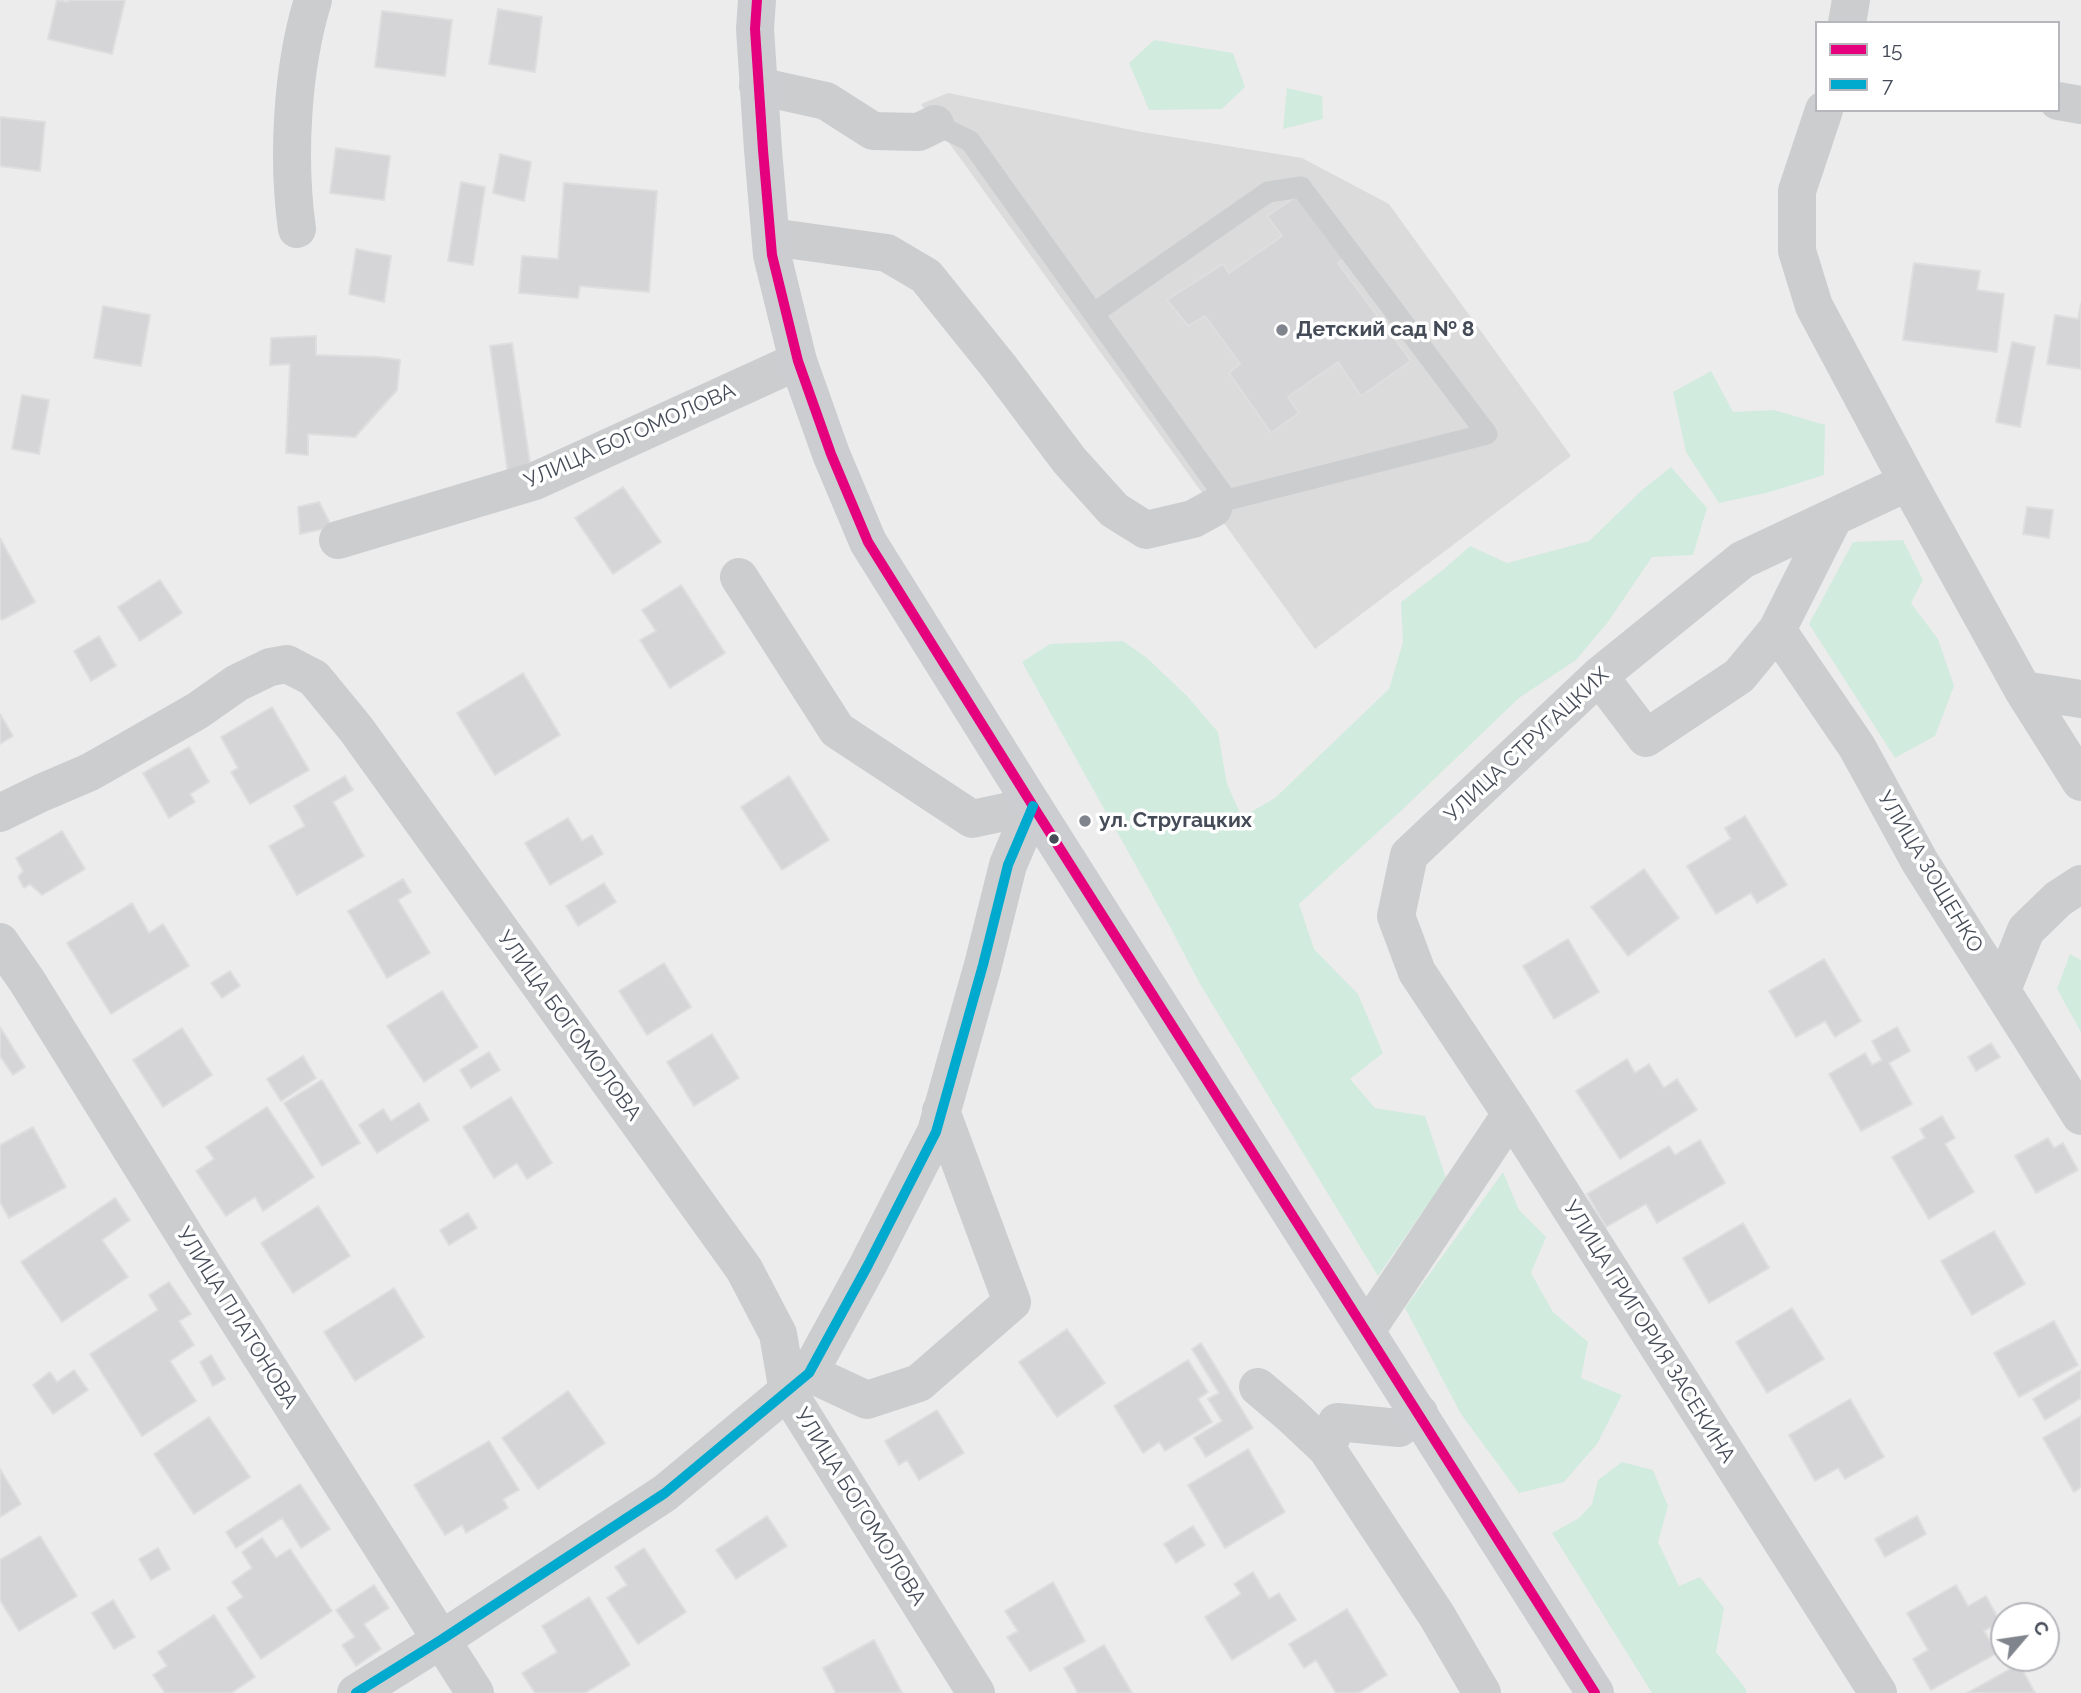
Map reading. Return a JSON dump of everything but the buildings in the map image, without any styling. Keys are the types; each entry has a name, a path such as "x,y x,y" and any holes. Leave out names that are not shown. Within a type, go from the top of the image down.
{"main road":[{"path":"757,0 755,29 758,86 772,255 798,361 831,454 868,542 1595,1693"}],"street":[{"path":"297,229 292,198 292,124 305,28 313,0"},
{"path":"1847,21 1851,0"},
{"path":"758,86 826,101 873,131 919,132 936,124"},
{"path":"2060,100 2081,105"},
{"path":"1823,112 1797,191 1797,251 1814,306 2023,690 2081,782"},
{"path":"771,237 887,253 926,276 1069,460 1114,510 1146,530 1193,519 1220,504"},
{"name":"УЛИЦА БОГОМОЛОВА","path":"338,540 535,481 798,361"},
{"name":"УЛИЦА СТРУГАЦКИХ","path":"1417,972 1396,916 1409,855 1600,676 1742,560 1908,482"},
{"path":"1600,676 1646,738 1739,676 1777,630 1834,517"},
{"path":"739,577 837,730 972,819 1033,806"},
{"name":"УЛИЦА ЗОЩЕНКО","path":"1777,630 1857,747 1920,862 2081,1116"},
{"name":"УЛИЦА БОГОМОЛОВА","path":"0,813 90,772 197,711 237,683 270,667 288,664 314,678 356,729 744,1269 778,1334 798,1382 976,1693"},
{"path":"2023,690 2081,699"},
{"path":"356,1693 442,1640 665,1493 798,1382 868,1265 936,1132 1008,865 1033,806"},
{"path":"2002,990 2026,930 2058,900 2081,884"},
{"name":"УЛИЦА ПЛАТОНОВА","path":"0,942 475,1693"},
{"name":"УЛИЦА ГРИГОРИЯ ЗАСЕКИНА","path":"1417,972 1511,1114 1878,1693"},
{"path":"798,1382 867,1401 919,1383 1012,1302 941,1111"},
{"path":"1366,1331 1511,1114"},
{"path":"1258,1387 1327,1449 1437,1616 1482,1693"},
{"path":"1327,1449 1337,1422 1399,1428 1419,1413"}],"lane":[{"path":"936,124 970,141 1094,313 1220,504 1487,434 1301,187 1268,192 1094,313"}],"shaded area":[{"name":"Детский сад № 8","path":"948,93 1142,132 1302,158 1389,204 1571,456 1315,649 921,104"}],"green space":[{"path":"1154,40 1233,53 1245,87 1222,109 1149,110 1129,63"},
{"path":"1287,88 1322,96 1323,119 1283,129"},
{"path":"1711,371 1733,412 1774,410 1825,425 1824,475 1770,492 1719,503 1686,452 1673,392"},
{"path":"1671,467 1707,508 1693,555 1652,557 1608,622 1576,660 1519,698 1299,904 1314,949 1358,994 1383,1053 1350,1079 1375,1108 1425,1116 1446,1178 1378,1276 1200,984 1022,662 1050,644 1123,641 1147,658 1187,696 1218,732 1227,784 1242,817 1275,798 1389,689 1403,642 1401,602 1470,546 1507,563 1589,541 1642,490"},
{"path":"1903,540 1923,580 1911,603 1938,639 1954,686 1935,736 1895,758 1809,624 1853,542"},
{"path":"2070,954 2081,960 2081,1032 2057,989"},
{"path":"1503,1172 1519,1210 1546,1237 1531,1273 1553,1312 1588,1342 1581,1378 1622,1395 1597,1444 1564,1482 1519,1493 1461,1414 1405,1308"},
{"path":"1622,1462 1653,1470 1668,1506 1658,1542 1679,1586 1700,1577 1724,1608 1716,1652 1746,1689 1746,1693 1652,1693 1552,1533 1579,1518 1592,1504 1598,1480"}],"transit line":[{"name":"15","path":"757,0 755,29 772,255 798,361 831,454 868,542 1595,1693"},
{"name":"7","path":"356,1693 665,1493 809,1373 936,1132 1008,865 1033,806"}],"place":[{"name":"Детский сад № 8","path":"1282,330"},
{"name":"ул. Стругацких","path":"1085,821"}]}
